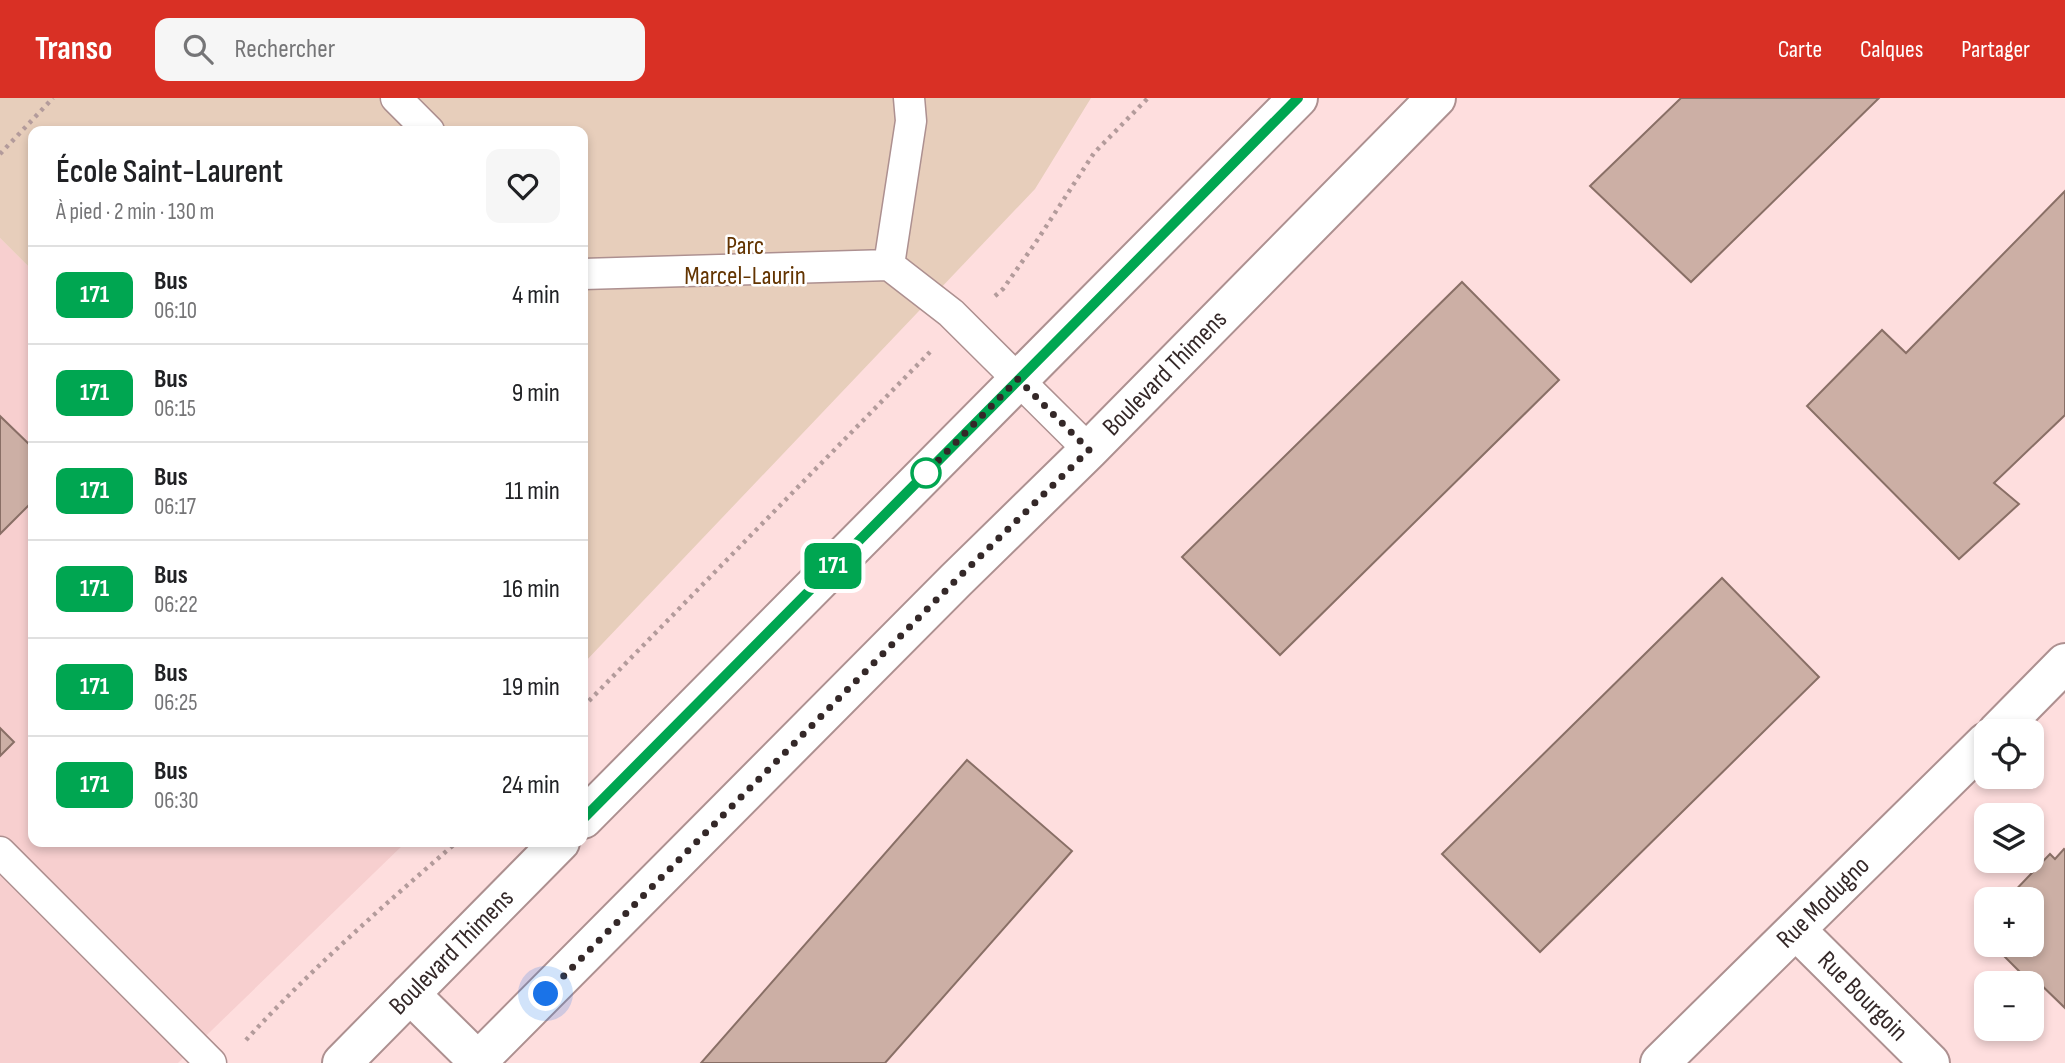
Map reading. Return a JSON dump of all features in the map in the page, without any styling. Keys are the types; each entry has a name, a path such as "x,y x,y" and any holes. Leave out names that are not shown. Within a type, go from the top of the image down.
{"street":[{"path":"588,814 1298,98"},
{"name":"Boulevard Thimens","path":"478,1062 1436,98"},
{"path":"2010,719 2065,663"},
{"name":"Rue Modugno","path":"1660,1063 1974,755"},
{"name":"Boulevard Thimens","path":"342,1063 555,847"},
{"name":"Rue Bourgoin","path":"1796,930 1930,1063"},
{"path":"410,994 478,1062"}],"lane":[{"path":"396,98 424,126"},
{"path":"890,265 911,121 909,98"},
{"path":"588,274 890,265 951,313 1089,450"},
{"path":"0,852 211,1063"}],"path":[{"path":"0,154 53,98"},
{"path":"1003,289 1094,153 1147,98"},
{"path":"588,702 929,353"},
{"path":"242,1045 325,961 451,847"}],"shaded area":[{"path":"0,238 28,266 28,847 401,847 178,1063 0,1063"}],"green space":[{"name":"Parc Marcel-Laurin","path":"0,98 1091,98 1035,189 588,659 588,126 28,126 28,266 0,238"}],"building":[{"path":"1681,98 1879,98 1691,282 1590,186"},
{"path":"2065,191 2065,415 1994,483 2019,504 1959,559 1807,406 1882,330 1906,353"},
{"path":"1462,282 1559,380 1280,655 1182,557"},
{"path":"0,416 28,443 28,506 0,534"},
{"path":"1722,578 1819,677 1540,952 1442,854"},
{"path":"0,728 14,742 0,756"},
{"path":"967,760 1072,851 885,1063 701,1063"},
{"path":"2065,850 2065,1008 2044,988 2044,971 2019,971 2005,957 2044,957 2044,887 2018,887 2032,873 2044,873 2044,860 2050,854 2055,859"}],"bus line":[{"name":"171","path":"588,814 1298,98"}],"route":[{"path":"546,994 956,580 1089,450 1018,379 926,473"}]}
